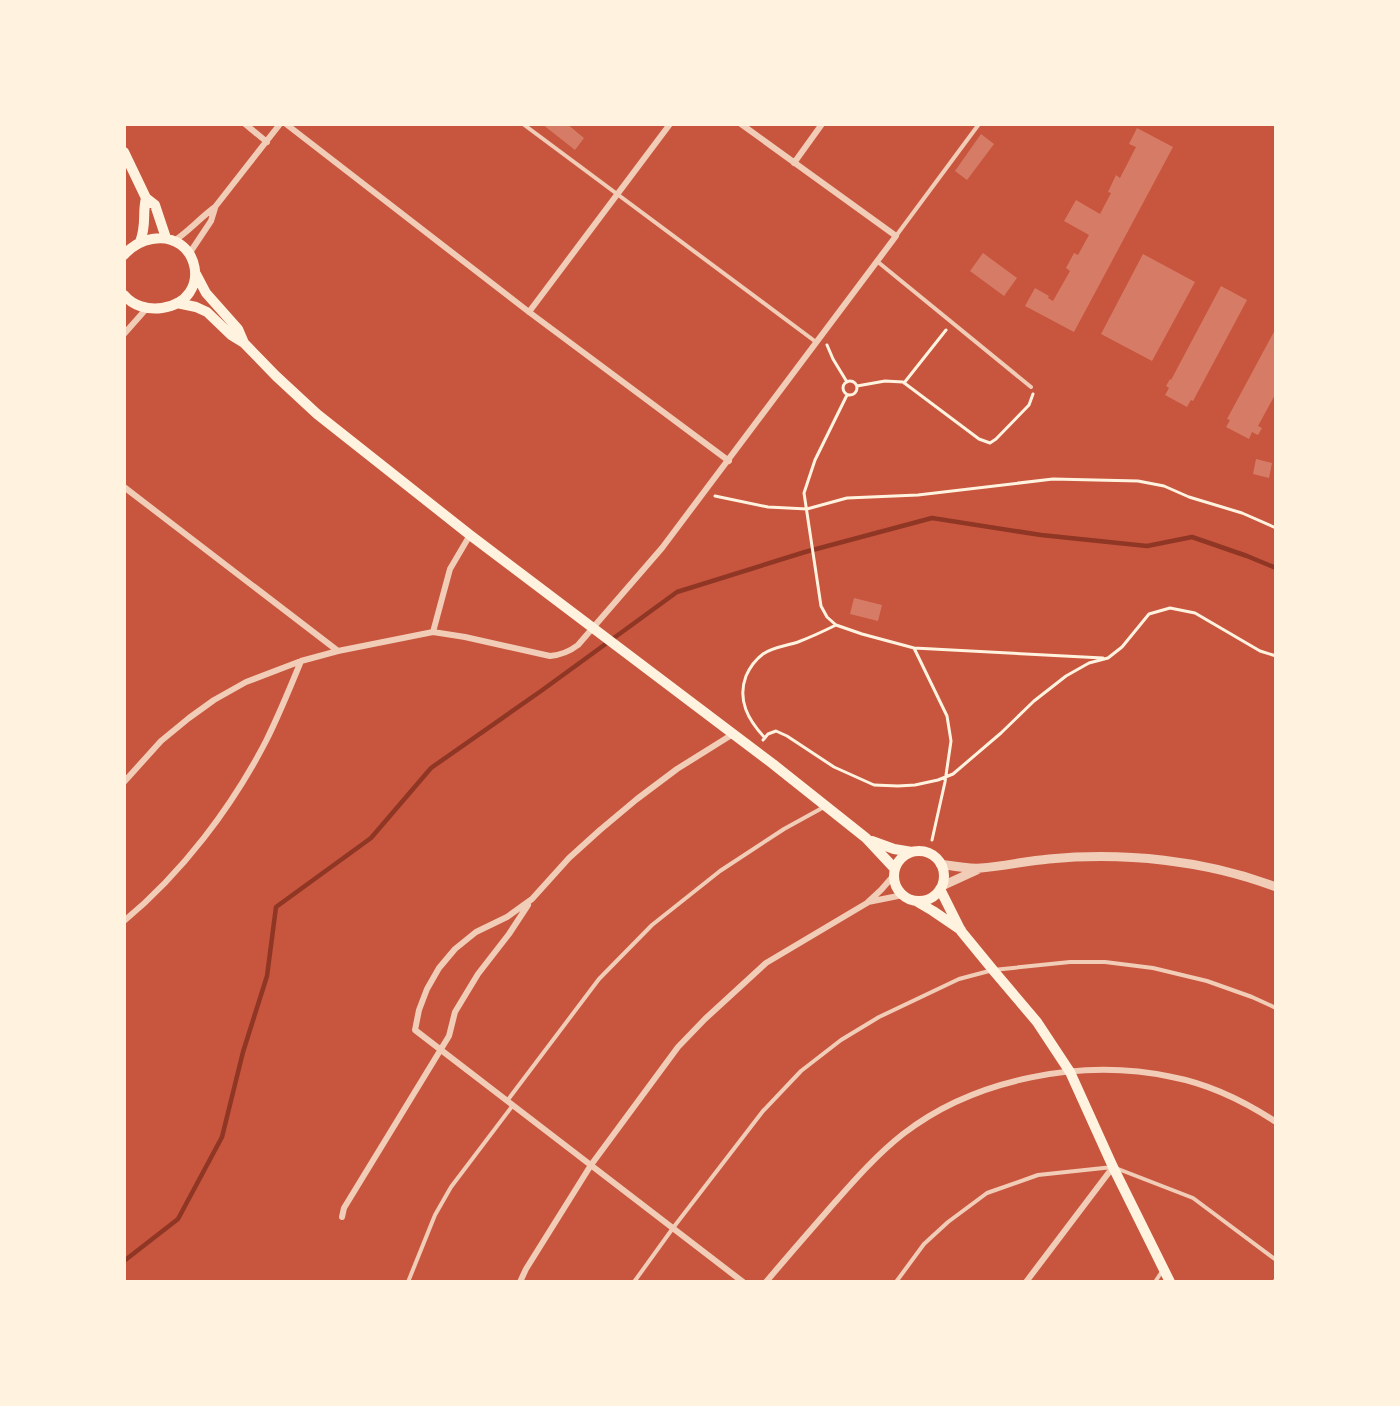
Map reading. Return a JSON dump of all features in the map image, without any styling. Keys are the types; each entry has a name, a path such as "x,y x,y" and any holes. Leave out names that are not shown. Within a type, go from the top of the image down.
{"main road":[{"path":"124,152 146,198 155,205 170,239"},
{"path":"140,242 145,226 143,208 146,198"},
{"path":"124,255 140,242 156,238 170,239 183,247 189,254 206,293 238,329 244,343"},
{"path":"125,298 147,308 161,309 177,303 191,292 196,274"},
{"path":"177,303 207,312 231,336 244,343 317,414 470,535 867,838 895,871"},
{"path":"867,838 894,849 920,851 935,857 943,871 944,879 941,888 931,898 916,901"},
{"path":"912,852 898,862 894,879 896,887 903,895 933,911 961,931"},
{"path":"941,888 961,931 1037,1022 1070,1072 1113,1167 1170,1281"}],"street":[{"path":"244,124 267,142"},
{"path":"170,239 192,228 215,207 280,124"},
{"path":"286,124 529,312 729,461"},
{"path":"529,312 670,124"},
{"path":"124,782 161,741 214,700 246,682 301,660 433,632 550,656 560,655 578,645 662,548 704,494 896,236 741,124"},
{"path":"794,163 822,124"},
{"path":"189,254 211,221 215,207"},
{"path":"124,334 147,308"},
{"path":"124,487 338,651"},
{"path":"433,632 450,569 470,535"},
{"path":"124,921 193,851 226,807 265,741 301,660"},
{"path":"342,1217 344,1208 449,1036 455,1012 478,974 532,899 570,858 637,799 677,769 733,734"},
{"path":"940,864 979,869 1088,856 1138,858 1224,871 1275,887"},
{"path":"941,888 979,869"},
{"path":"520,1281 591,1165 678,1047 766,963 867,903 881,890 895,871"},
{"path":"867,903 903,895"},
{"path":"532,899 507,917 476,932 455,949 439,968 427,989 415,1030 743,1281"},
{"path":"766,1281 875,1158 904,1133 954,1103 989,1089 1015,1081 1070,1072 1136,1071 1203,1085 1232,1097 1275,1122"},
{"path":"1026,1281 1113,1167"}],"lane":[{"path":"523,124 817,343"},
{"path":"896,236 979,124"},
{"path":"878,261 1031,387"},
{"path":"507,1101 599,979 652,925 720,871 784,829 826,806"},
{"path":"634,1281 763,1111 809,1065 841,1040 879,1017 958,979 993,970 1070,962 1105,962 1153,968 1207,981 1275,1008"},
{"path":"408,1281 435,1215 458,1178 513,1105"},
{"path":"896,1281 924,1244 948,1222 987,1193 1038,1175 1113,1167 1193,1198 1275,1260"},
{"path":"1155,1281 1164,1270"}],"path":[{"path":"904,383 952,323"},
{"path":"823,335 833,359 847,382"},
{"path":"847,395 844,392 844,384 851,381 857,386"},
{"path":"857,386 885,381 904,383 979,439 990,443 1029,405 1033,398 1031,387"},
{"path":"847,395 855,393 857,386"},
{"path":"847,395 814,460 804,493 821,606 827,617 836,626 914,648 1108,658"},
{"path":"704,494 768,507 807,509 847,498 918,495 1053,479 1138,481 1164,486 1189,497 1242,513 1275,528"},
{"path":"836,626 761,655 749,667 743,683 742,698 753,726 764,739 768,734 776,731 834,767 874,785 915,785 953,774 1034,701 1066,676 1089,663 1108,658 1122,647 1149,614 1170,608 1195,613 1260,651 1275,656"},
{"path":"914,648 947,716 951,741 946,777 932,840"}],"building":[{"path":"542,124 567,124 584,138 575,150"},
{"path":"1137,128 1173,147 1074,332 1025,306 1035,288 1053,301 1070,271 1066,268 1074,253 1078,255 1089,235 1064,221 1076,200 1100,214 1111,193 1108,192 1116,175 1120,178 1136,147 1129,144"},
{"path":"981,134 994,144 967,180 955,171"},
{"path":"983,253 1017,278 1004,296 970,271"},
{"path":"1143,254 1195,282 1152,361 1101,334"},
{"path":"1221,286 1247,300 1193,401 1191,400 1187,407 1165,395 1169,388 1166,386"},
{"path":"1276,328 1276,393 1258,426 1262,428 1258,435 1252,432 1249,439 1226,427 1230,420 1227,419"},
{"path":"1256,459 1272,463 1269,478 1253,474"},
{"path":"854,598 882,605 878,621 850,614"}],"waterway":[{"path":"124,1261 178,1219 222,1137 243,1052 267,976 276,907 371,838 431,768 677,592 805,552 932,518 1041,535 1147,546 1192,537 1276,568"}]}
